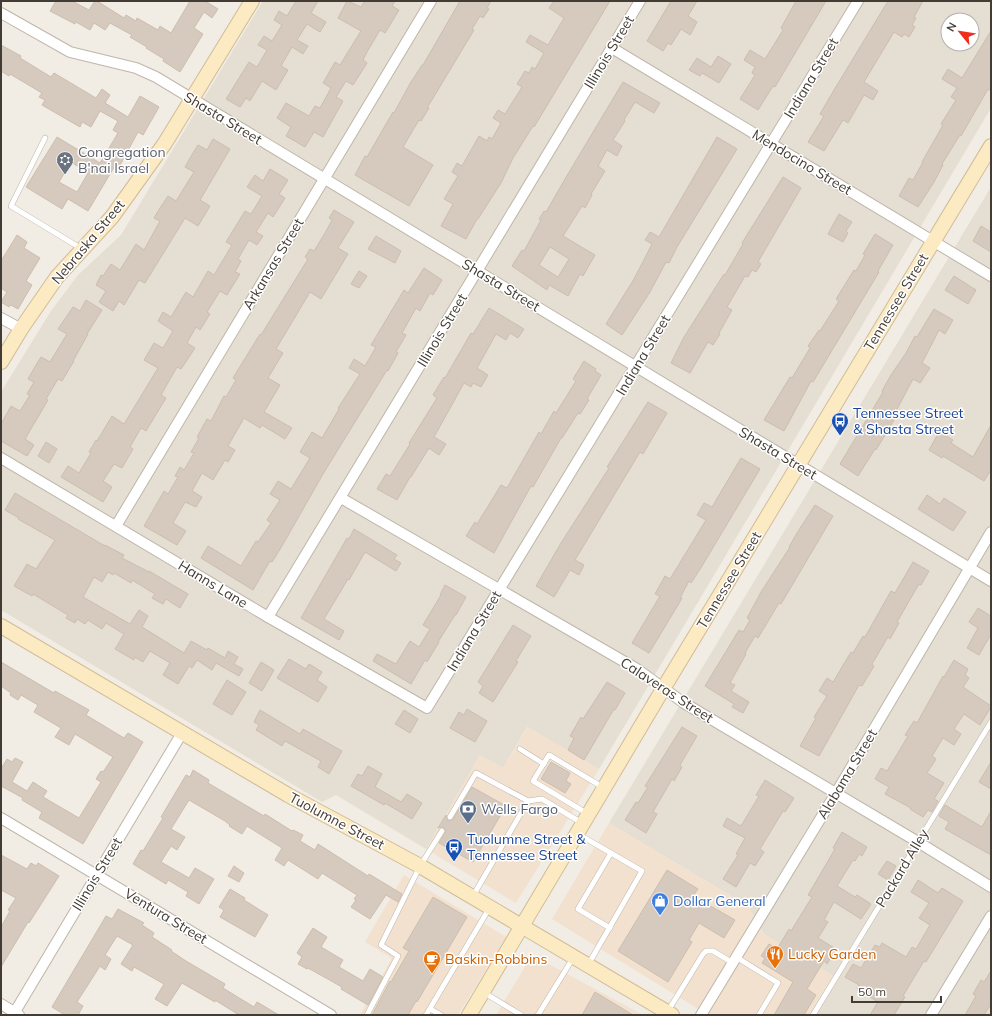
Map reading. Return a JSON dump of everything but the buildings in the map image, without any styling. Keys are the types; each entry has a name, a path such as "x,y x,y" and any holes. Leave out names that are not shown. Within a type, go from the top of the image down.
{"main road":[{"name":"Nebraska Street","path":"1,362 21,329 57,277 112,217 164,143 252,1"},
{"name":"Tennessee Street","path":"469,1015 663,689 991,146"},
{"name":"Tuolumne Street","path":"1,626 288,795 420,866 670,1014"}],"street":[{"name":"Arkansas Street","path":"116,526 431,1"},
{"name":"Illinois Street","path":"268,617 640,1"},
{"name":"Indiana Street","path":"427,708 858,1"},
{"name":"Shasta Street","path":"1,13 70,52 136,68 156,77 991,581"},
{"name":"Mendocino Street","path":"612,48 991,276"},
{"path":"1,318 21,329"},
{"name":"Hanns Lane","path":"1,458 268,617 427,708"},
{"name":"Calaveras Street","path":"341,498 636,669 691,707 991,887"},
{"name":"Alabama Street","path":"701,1015 836,794 991,532"},
{"name":"Illinois Street","path":"15,1014 182,733"},
{"name":"Ventura Street","path":"1,818 331,1015"},
{"path":"931,1015 991,916"},
{"path":"1,1004 15,1014"}],"lane":[{"path":"45,138 11,206 83,249"},
{"name":"Packard Alley","path":"814,1015 991,722"},
{"path":"520,749 544,764"},
{"path":"588,966 642,871 611,853 583,824 533,781 549,755 605,788"},
{"path":"450,817 476,773 528,801 542,799 583,824"},
{"path":"472,897 528,801"},
{"path":"367,1015 398,956 381,945 420,866 442,831"},
{"path":"610,928 578,909 611,853"},
{"path":"426,1015 490,907"},
{"path":"670,1014 685,982 706,951 734,960 778,983 759,1015"},
{"path":"538,1015 573,957"},
{"path":"483,992 522,1015"},
{"path":"430,1009 441,1015"}],"shaded area":[{"path":"263,1 991,1 991,108 599,769 527,727 503,768 480,755 426,849 336,795 322,802 1,610 1,392 51,311 78,275 121,235"},
{"path":"991,187 991,1015 809,1015 833,976 764,934 748,906 609,823"},
{"path":"528,727 599,769 516,903 426,849 480,755 503,768"},
{"path":"609,823 748,906 764,934 833,976 809,1015 708,1015 552,919"},
{"path":"404,875 506,937 458,1015 360,1015 392,958 365,942"},
{"path":"532,955 643,1015 496,1015"}],"place":[{"name":"Congregation B'nai Israel","path":"65,175"},
{"name":"Tennessee Street & Shasta Street","path":"840,436"},
{"name":"Wells Fargo","path":"468,824"},
{"name":"Tuolumne Street & Tennessee Street","path":"454,862"},
{"name":"Dollar General","path":"660,916"},
{"name":"Lucky Garden","path":"775,969"},
{"name":"Baskin-Robbins","path":"432,974"}]}
